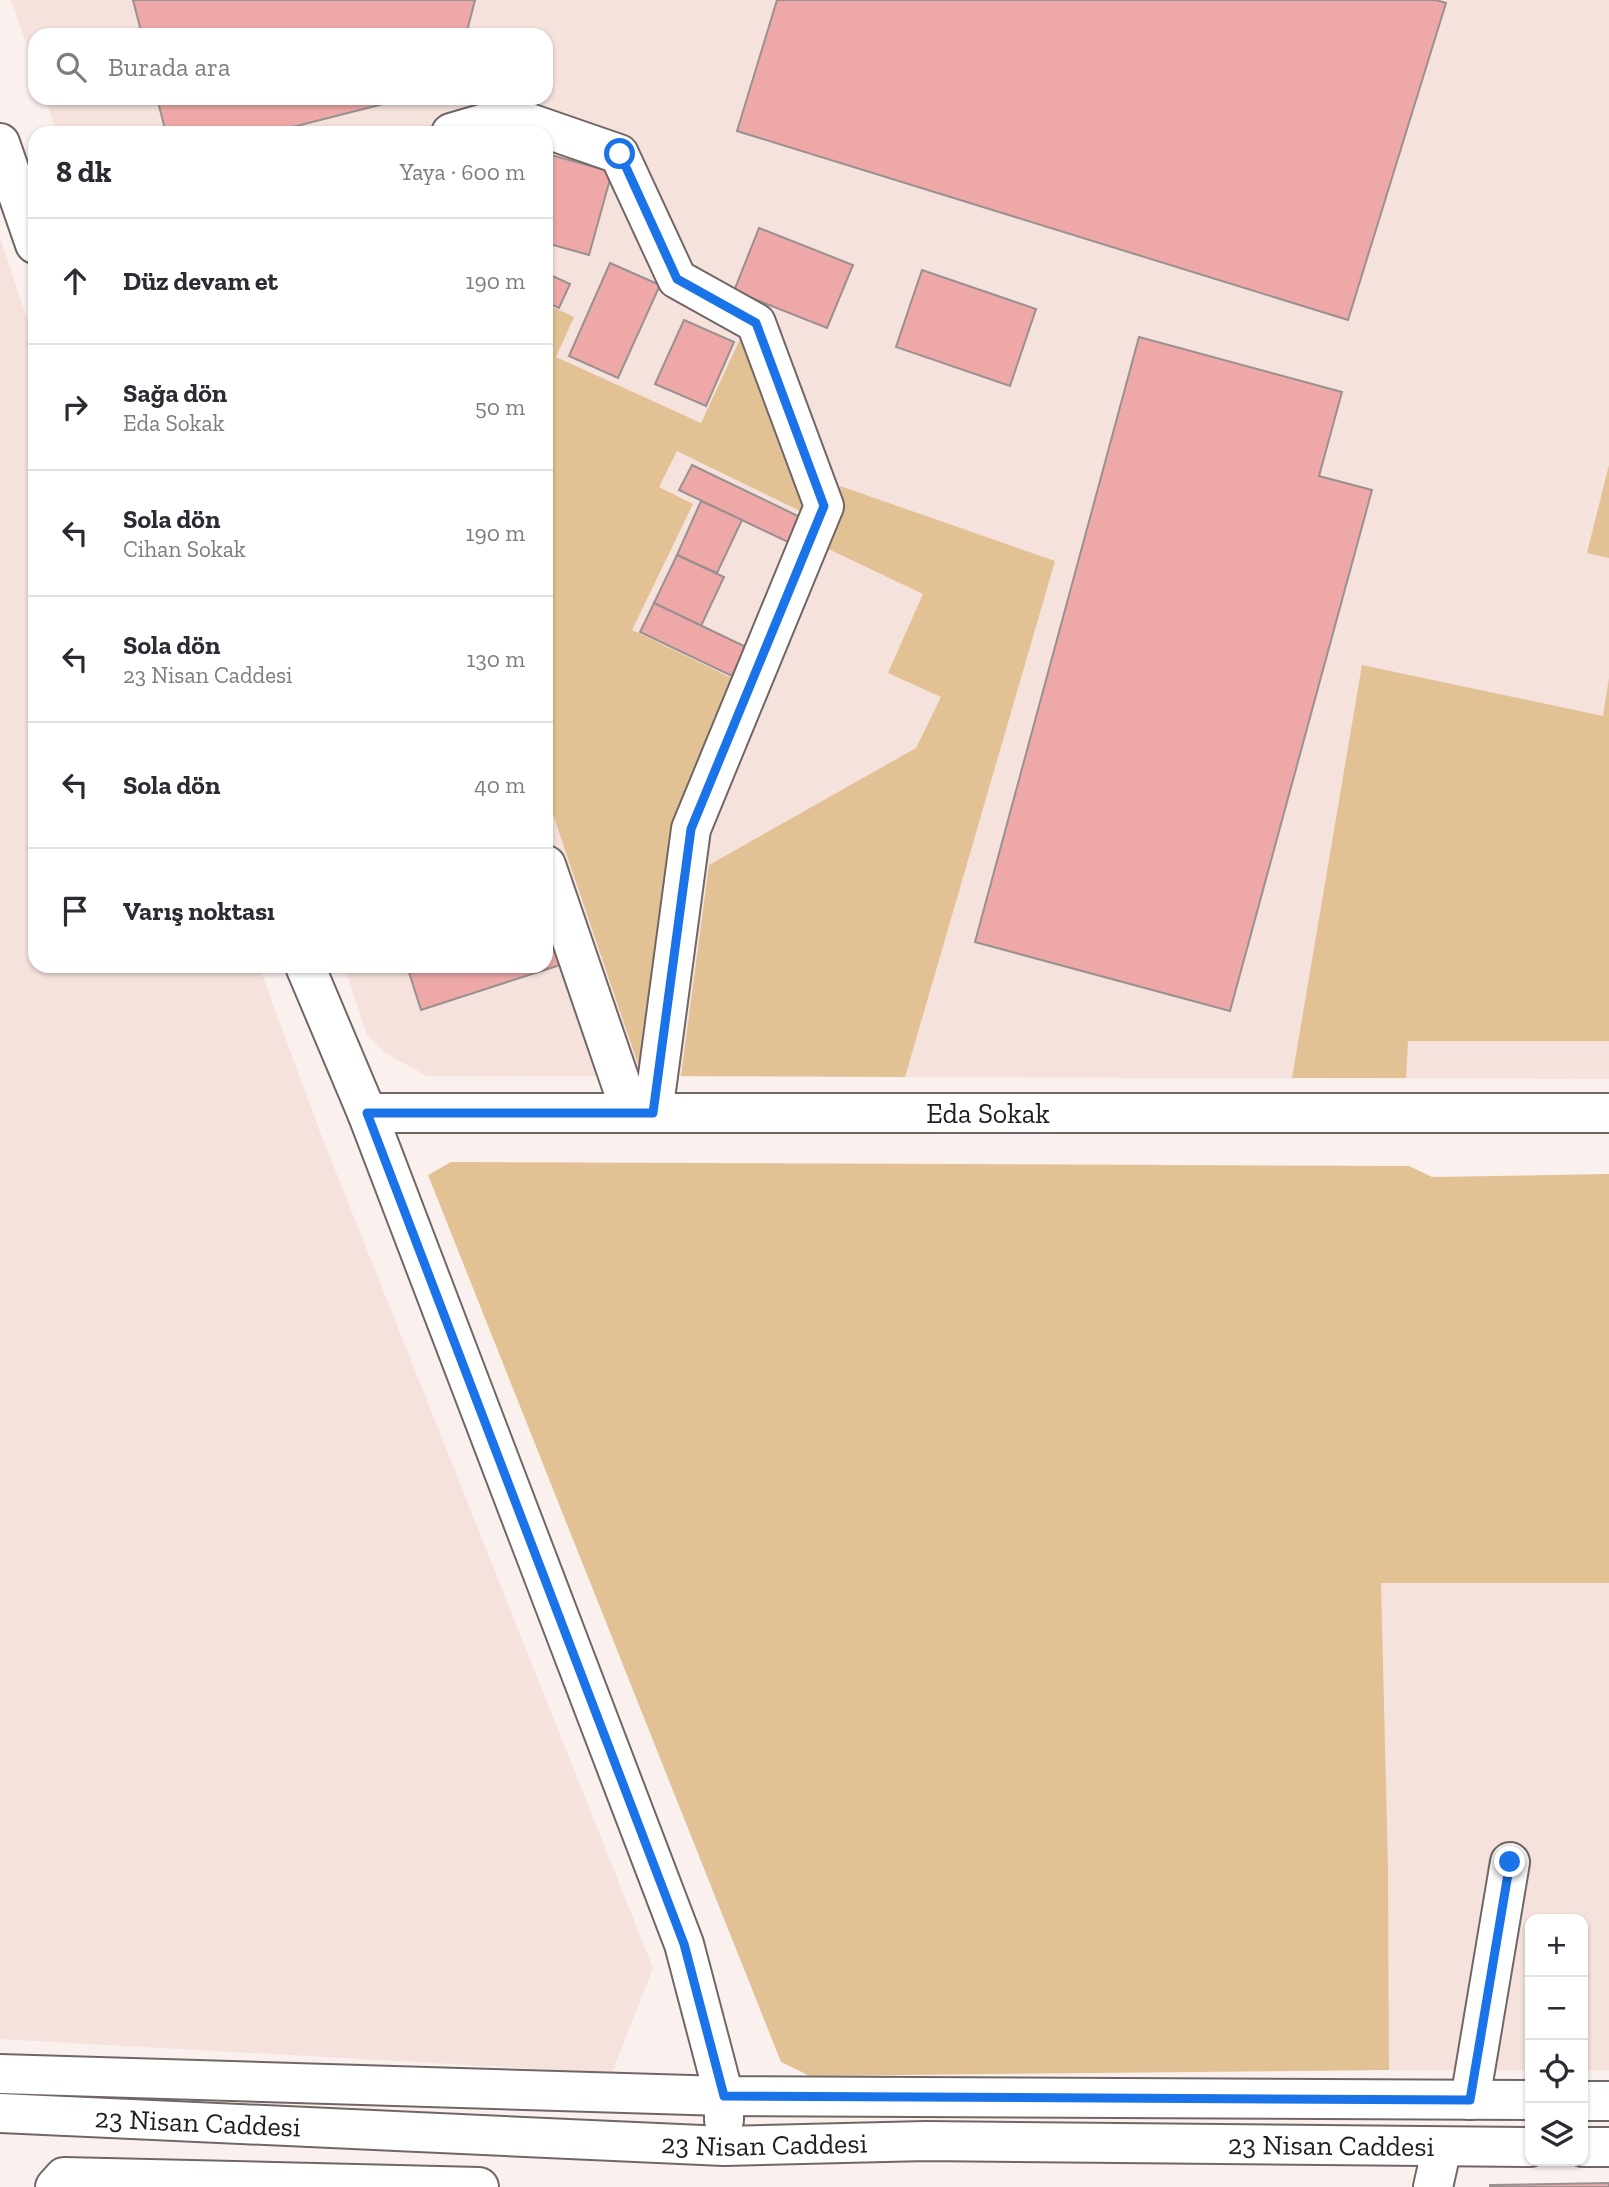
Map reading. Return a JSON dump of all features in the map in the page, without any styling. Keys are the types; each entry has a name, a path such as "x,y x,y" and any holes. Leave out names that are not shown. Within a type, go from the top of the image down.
{"street":[{"path":"475,126 509,116 538,126"},
{"path":"553,131 620,154 677,279 756,323 824,506 691,829 642,1113"},
{"path":"0,143 28,224"},
{"path":"553,883 642,1113"},
{"path":"308,973 367,1113 684,1944 724,2096 724,2146"},
{"name":"Eda Sokak","path":"367,1113 1609,1113"},
{"path":"1470,2100 1510,1862"},
{"name":"23 Nisan Caddesi","path":"0,2074 724,2096 1525,2100"},
{"path":"1588,2101 1609,2101"},
{"name":"23 Nisan Caddesi","path":"0,2113 724,2146 926,2141 1525,2147"},
{"path":"1433,2187 1442,2147"},
{"path":"1588,2147 1609,2147"},
{"path":"60,2182 479,2187"}],"shaded area":[{"path":"11,0 1609,0 1609,1079 427,1076 385,1053 367,1035 346,973 553,973 553,126 55,126 47,105 553,105 553,28 28,28 28,50"},
{"path":"0,237 28,322 28,973 262,973 320,1132 653,1968 612,2073 0,2039"},
{"path":"553,307 574,317 556,357 701,423 741,337 809,499 802,512 677,451 659,487 693,504 632,630 738,681 642,1076 553,815"},
{"path":"1609,465 1609,558 1587,553"},
{"path":"840,486 1055,561 905,1077 681,1076 709,865 916,748 941,697 888,673 923,594 822,546"},
{"path":"1362,665 1603,716 1609,678 1609,1041 1408,1041 1406,1078 1292,1078"},
{"path":"451,1162 1409,1166 1432,1177 1609,1174 1609,1583 1381,1583 1388,1865 1389,2070 810,2076 781,2062 428,1175"},
{"path":"1380,1582 1609,1583 1609,2070 1588,2070 1588,1914 1525,1914 1525,2070 1389,2070 1388,1865"}],"building":[{"path":"133,0 475,0 468,28 140,28"},
{"path":"777,0 1436,0 1446,3 1348,320 737,131"},
{"path":"159,105 379,105 297,126 164,126"},
{"path":"553,156 612,172 589,255 553,245"},
{"path":"759,228 853,265 827,328 734,291"},
{"path":"610,263 660,285 618,378 569,356"},
{"path":"922,270 1036,309 1010,386 896,347"},
{"path":"553,276 570,284 559,308 553,305"},
{"path":"684,320 734,342 706,406 655,384"},
{"path":"1139,337 1342,392 1319,476 1372,490 1230,1011 975,942"},
{"path":"692,465 800,517 788,542 679,490"},
{"path":"701,501 742,520 717,573 677,555"},
{"path":"677,555 724,577 701,626 654,603"},
{"path":"654,603 746,647 732,676 640,632"},
{"path":"553,933 563,964 553,967"},
{"path":"409,973 535,973 421,1010"},
{"path":"1609,2183 1609,2187 1490,2187 1490,2185"}],"route":[{"path":"620,154 677,279 756,323 824,506 691,829 653,1113 367,1113 684,1944 724,2096 1470,2100 1510,1862"}]}
